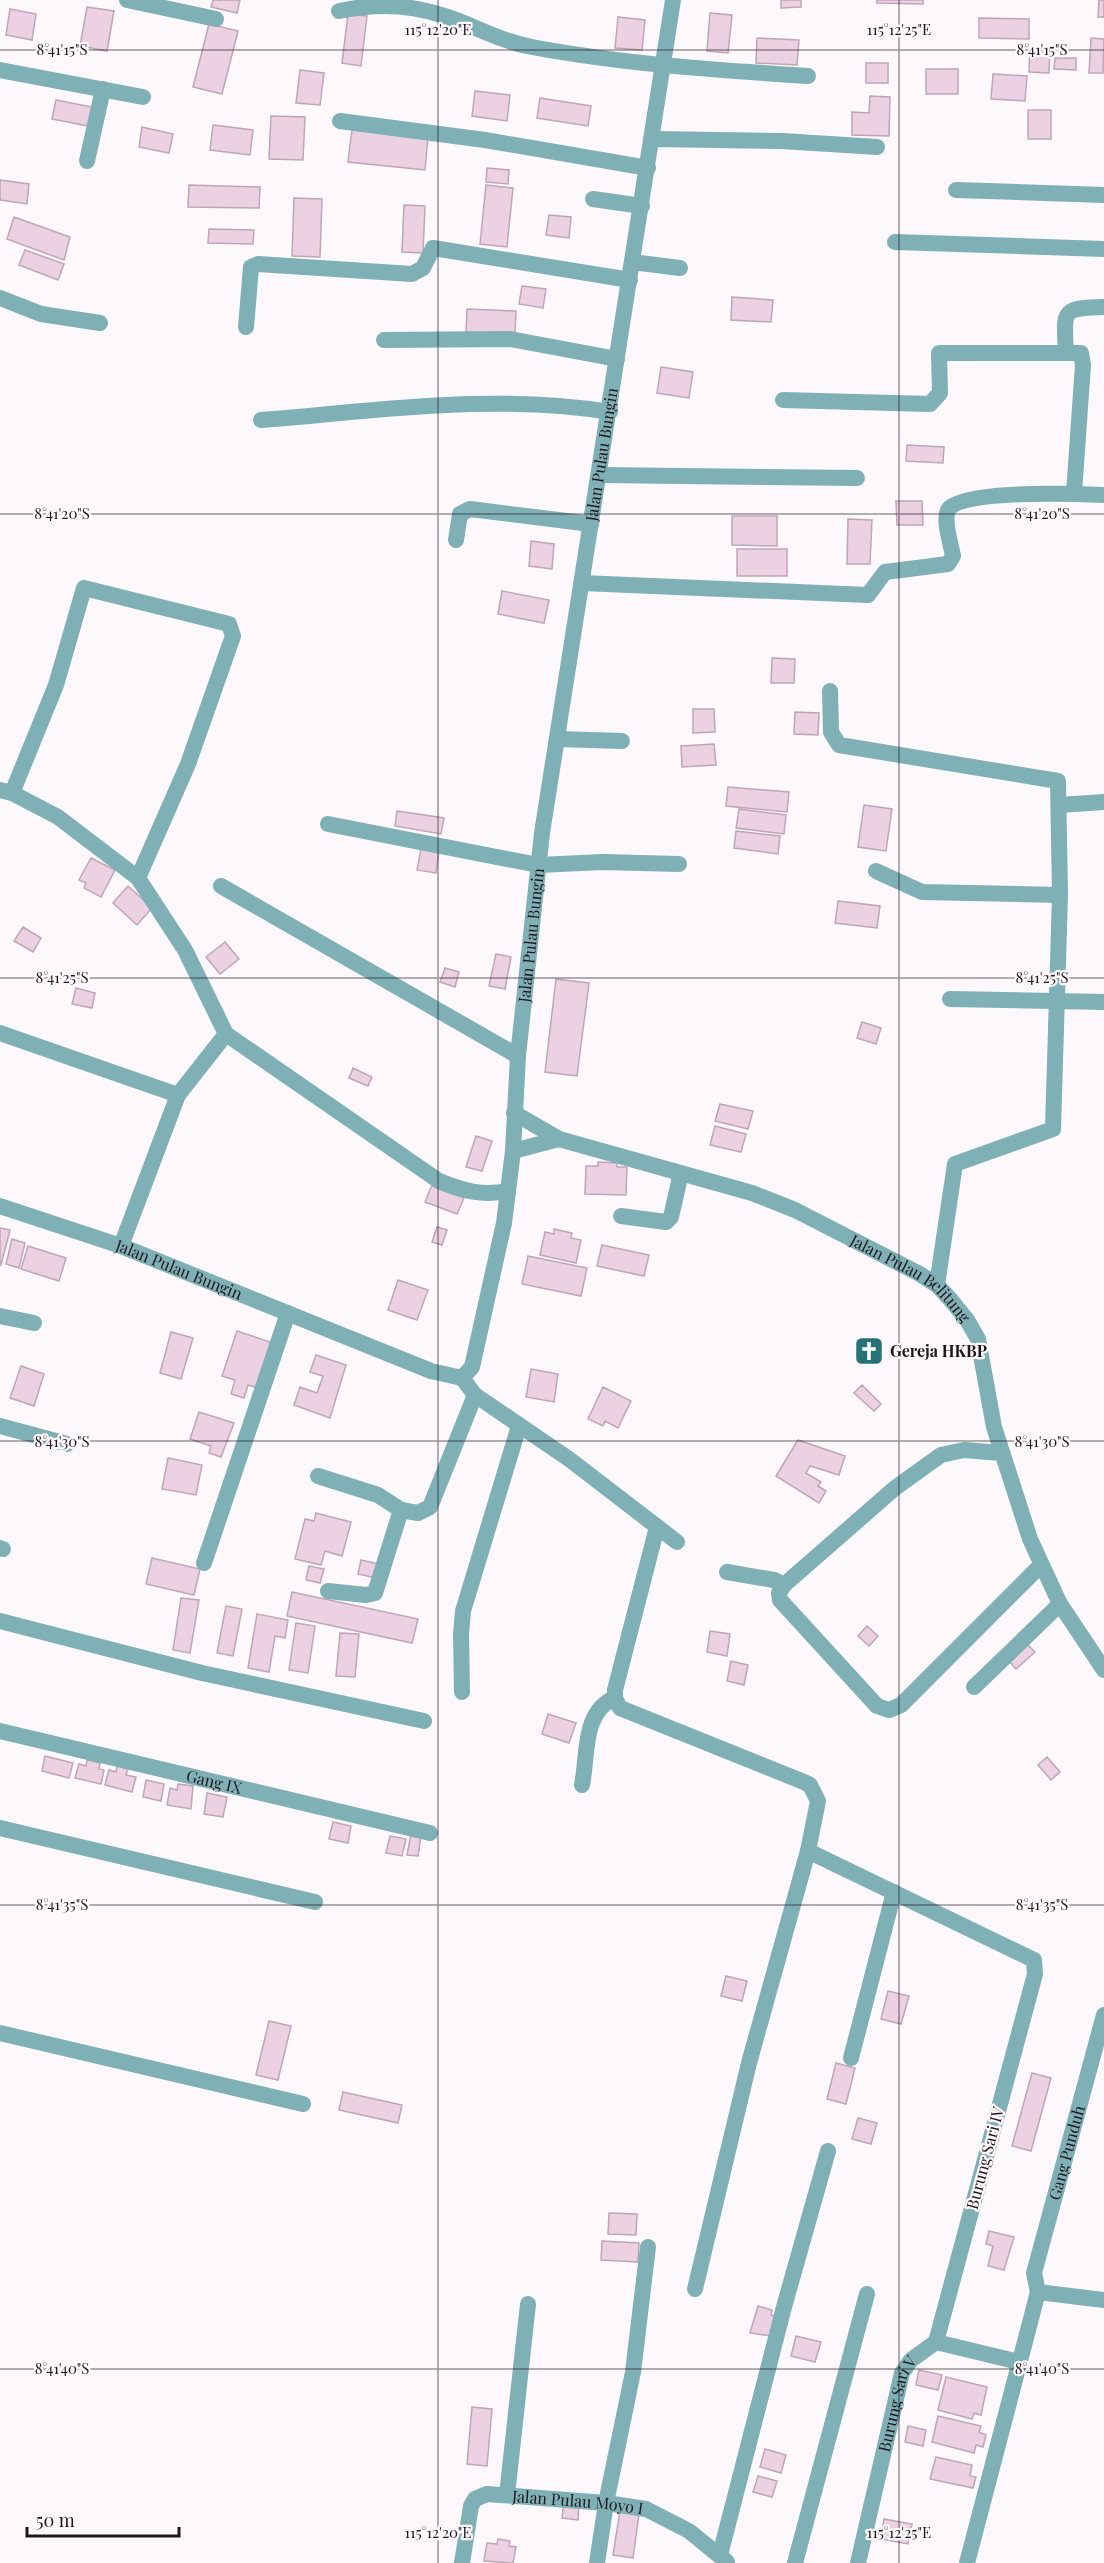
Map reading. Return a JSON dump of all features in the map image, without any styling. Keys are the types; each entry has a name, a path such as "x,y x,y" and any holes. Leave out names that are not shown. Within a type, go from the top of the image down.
{"street":[{"path":"127,0 216,19"},
{"name":"Jalan Pulau Bungin","path":"0,1206 121,1246 431,1371 462,1378 472,1367 504,1223 513,1151 518,1056 538,865 556,739 648,168 661,67 674,0"},
{"path":"339,11 383,4 411,8 460,22 508,42 661,67 808,76"},
{"path":"0,70 144,97"},
{"path":"87,161 103,89"},
{"path":"340,121 485,140 648,168"},
{"path":"652,139 782,141 876,147"},
{"path":"956,190 1104,195"},
{"path":"593,199 642,206"},
{"path":"895,242 1104,249"},
{"path":"246,327 251,267 258,264 412,274 423,268 433,248 630,280"},
{"path":"632,262 680,268"},
{"path":"0,298 42,314 100,323"},
{"path":"1066,352 1065,318 1070,311 1078,308 1104,307"},
{"path":"384,340 510,339 617,358"},
{"path":"783,400 930,404 940,393 939,353 1081,353 1083,357 1074,494"},
{"path":"261,420 486,404 571,406 610,412"},
{"path":"600,475 857,478"},
{"path":"582,583 868,595 885,572 948,564 953,556 947,516 949,508 956,502 989,497 1104,495"},
{"path":"456,540 459,514 470,509 591,524"},
{"path":"138,879 188,764 233,636 229,624 84,588 56,686 6,792 58,817 138,879 185,950 226,1034 439,1181 462,1191 507,1195"},
{"path":"830,691 831,732 839,745 1058,781 1060,895 1053,1129 955,1164 937,1285"},
{"path":"556,739 622,741"},
{"path":"1059,805 1104,802"},
{"path":"328,824 538,865 603,862 679,864"},
{"path":"876,871 922,892 1060,895"},
{"path":"221,886 518,1056"},
{"path":"950,999 1104,1002"},
{"path":"0,1032 178,1095"},
{"path":"121,1246 178,1095 226,1034"},
{"name":"Jalan Pulau Belitung","path":"514,1113 559,1139 752,1193 795,1210 937,1285 967,1320 978,1339 1001,1453 1041,1565 1060,1605 1104,1670"},
{"path":"513,1151 559,1139"},
{"path":"621,1216 666,1222 681,1173"},
{"path":"204,1563 288,1313"},
{"path":"0,1316 34,1323"},
{"path":"462,1378 475,1395 569,1459 678,1542"},
{"path":"318,1476 378,1495 401,1510 418,1513 430,1507 475,1395"},
{"path":"0,1426 67,1444"},
{"path":"462,1692 461,1634 464,1611 519,1426"},
{"path":"1001,1453 964,1450 941,1455 895,1488 784,1585 779,1593 780,1600 877,1706 890,1710 901,1705 1041,1565"},
{"path":"328,1591 366,1595 375,1593 401,1510"},
{"path":"657,1527 615,1698 620,1708 810,1785 818,1801 808,1851 749,2063 695,2289"},
{"path":"727,1572 774,1580 784,1585"},
{"path":"974,1687 1060,1605"},
{"path":"0,1621 202,1673 424,1721"},
{"path":"582,1785 592,1721 606,1702 615,1698"},
{"name":"Gang IX","path":"0,1731 430,1833"},
{"path":"0,1828 315,1902"},
{"path":"808,1851 894,1892 851,2058"},
{"name":"Burung Sari IV","path":"894,1892 1034,1960 1035,1974 936,2343"},
{"name":"Gang Punduh","path":"967,2563 1038,2292 1034,2273 1104,2015"},
{"path":"0,2033 303,2104"},
{"path":"724,2559 784,2307 828,2151"},
{"path":"597,2563 606,2503 633,2372 648,2247"},
{"path":"1038,2292 1104,2300"},
{"path":"795,2563 867,2294"},
{"path":"507,2495 528,2304"},
{"name":"Burung Sari V","path":"858,2563 902,2373 911,2360 936,2343 1019,2362"},
{"name":"Jalan Pulau Moyo I","path":"462,2563 475,2499 487,2494 606,2503 646,2509 689,2531 724,2559"}],"building":[{"path":"213,0 240,0 237,13 211,7"},
{"path":"781,0 801,0 801,7 781,8"},
{"path":"877,0 923,0 923,4 877,3"},
{"path":"1099,0 1104,0 1104,17 1098,17"},
{"path":"87,7 114,11 107,51 80,46"},
{"path":"10,9 36,14 32,40 6,35"},
{"path":"710,13 732,15 728,53 707,51"},
{"path":"348,14 367,16 361,66 342,63"},
{"path":"618,17 645,20 642,50 615,48"},
{"path":"979,18 1029,19 1029,39 979,38"},
{"path":"209,24 238,31 222,94 193,87"},
{"path":"757,38 799,40 797,65 756,63"},
{"path":"1091,38 1104,39 1103,73 1089,73"},
{"path":"1030,48 1050,49 1049,73 1029,72"},
{"path":"1055,58 1076,58 1076,70 1054,69"},
{"path":"866,63 888,63 888,83 866,83"},
{"path":"926,69 958,69 958,94 926,94"},
{"path":"300,70 324,73 320,105 296,103"},
{"path":"993,74 1027,76 1025,101 991,99"},
{"path":"475,91 510,95 507,121 472,116"},
{"path":"870,96 890,97 889,136 852,135 852,112 869,113"},
{"path":"540,98 591,106 588,126 537,118"},
{"path":"56,100 97,108 93,127 52,119"},
{"path":"1028,110 1051,110 1051,139 1028,139"},
{"path":"271,116 305,117 303,160 269,159"},
{"path":"213,125 253,130 250,155 210,150"},
{"path":"142,127 173,134 169,153 139,147"},
{"path":"352,130 428,137 425,170 348,162"},
{"path":"487,168 509,170 508,184 486,182"},
{"path":"0,180 29,184 27,204 0,200"},
{"path":"189,185 260,187 259,208 188,207"},
{"path":"486,185 513,188 507,247 480,244"},
{"path":"294,198 322,199 320,257 292,256"},
{"path":"404,205 425,206 423,253 402,252"},
{"path":"549,215 571,217 569,238 546,235"},
{"path":"14,217 70,237 64,260 7,239"},
{"path":"209,229 254,230 253,244 208,243"},
{"path":"25,250 64,264 58,280 19,265"},
{"path":"522,286 546,289 543,308 519,304"},
{"path":"732,297 773,300 771,322 731,320"},
{"path":"467,309 516,311 515,334 466,332"},
{"path":"661,367 693,372 689,398 657,393"},
{"path":"907,445 944,447 943,463 906,461"},
{"path":"896,501 922,501 923,525 897,525"},
{"path":"732,516 777,516 777,546 732,545"},
{"path":"848,519 872,520 870,564 847,564"},
{"path":"531,541 554,544 552,569 529,566"},
{"path":"737,549 787,549 787,576 737,576"},
{"path":"502,591 549,600 544,623 498,614"},
{"path":"772,658 795,659 794,683 771,683"},
{"path":"693,709 714,709 715,732 693,733"},
{"path":"795,712 819,713 818,735 794,734"},
{"path":"714,744 716,765 682,767 681,746"},
{"path":"728,787 789,792 787,812 726,806"},
{"path":"864,805 892,809 886,851 858,847"},
{"path":"739,809 786,815 784,834 736,828"},
{"path":"397,811 444,818 441,834 395,826"},
{"path":"736,831 780,836 778,854 734,848"},
{"path":"421,849 439,851 436,873 417,870"},
{"path":"91,858 115,870 101,897 84,888 86,883 79,880"},
{"path":"128,886 152,908 137,925 113,903"},
{"path":"838,901 880,906 877,928 835,923"},
{"path":"23,927 41,938 33,952 14,941"},
{"path":"225,942 239,959 220,974 206,957"},
{"path":"496,954 511,957 505,989 489,986"},
{"path":"445,968 459,972 455,987 440,982"},
{"path":"556,979 589,983 577,1076 545,1072"},
{"path":"76,988 95,993 92,1008 72,1004"},
{"path":"862,1022 881,1028 876,1044 857,1038"},
{"path":"353,1068 372,1077 368,1086 349,1078"},
{"path":"720,1104 753,1111 748,1129 715,1121"},
{"path":"715,1126 746,1134 741,1152 710,1145"},
{"path":"476,1136 492,1141 482,1171 466,1167"},
{"path":"598,1162 617,1163 617,1167 627,1167 626,1195 585,1194 586,1166 598,1166"},
{"path":"432,1185 464,1198 457,1214 425,1202"},
{"path":"437,1227 447,1230 442,1245 432,1242"},
{"path":"0,1228 10,1230 1,1265 0,1264"},
{"path":"554,1229 572,1233 571,1238 581,1240 576,1263 540,1255 545,1232 554,1234"},
{"path":"12,1239 25,1243 19,1268 6,1264"},
{"path":"602,1245 649,1255 644,1276 597,1266"},
{"path":"28,1246 66,1258 59,1281 21,1269"},
{"path":"528,1256 587,1268 581,1296 522,1284"},
{"path":"398,1280 428,1290 417,1320 388,1310"},
{"path":"237,1331 273,1343 258,1388 248,1385 244,1398 231,1394 235,1380 222,1376"},
{"path":"171,1332 193,1338 181,1379 160,1373"},
{"path":"316,1355 346,1365 330,1418 294,1405 300,1387 317,1393 323,1376 310,1372"},
{"path":"21,1366 44,1374 34,1406 10,1398"},
{"path":"531,1369 558,1374 554,1402 526,1397"},
{"path":"862,1385 881,1404 874,1411 854,1393"},
{"path":"603,1387 631,1401 618,1428 605,1421 603,1426 588,1419"},
{"path":"199,1412 234,1423 221,1457 209,1453 211,1446 190,1439"},
{"path":"798,1440 845,1456 839,1475 810,1466 806,1473 821,1482 818,1486 826,1491 819,1503 776,1476"},
{"path":"168,1458 202,1465 196,1495 162,1489"},
{"path":"316,1513 351,1522 342,1556 325,1551 321,1565 295,1559 305,1519 314,1521"},
{"path":"152,1558 200,1569 194,1595 146,1584"},
{"path":"361,1560 379,1564 376,1578 358,1574"},
{"path":"309,1566 324,1569 320,1583 306,1580"},
{"path":"292,1592 418,1619 412,1643 287,1616"},
{"path":"181,1598 199,1600 190,1653 173,1650"},
{"path":"226,1606 242,1609 233,1656 217,1653"},
{"path":"257,1614 288,1620 285,1638 275,1636 269,1672 248,1668"},
{"path":"296,1623 315,1626 308,1673 289,1670"},
{"path":"867,1626 878,1636 869,1646 858,1636"},
{"path":"710,1631 730,1634 727,1656 707,1652"},
{"path":"340,1633 359,1634 355,1677 336,1676"},
{"path":"1025,1642 1035,1652 1016,1669 1007,1659"},
{"path":"731,1661 748,1665 744,1685 727,1681"},
{"path":"548,1714 576,1723 569,1743 542,1734"},
{"path":"45,1756 73,1763 69,1778 42,1771"},
{"path":"1047,1757 1060,1772 1051,1780 1038,1765"},
{"path":"87,1760 100,1763 99,1769 104,1770 101,1784 75,1778 79,1764 86,1766"},
{"path":"117,1766 128,1769 126,1775 136,1777 132,1792 105,1785 109,1770 116,1772"},
{"path":"146,1780 164,1784 161,1801 143,1797"},
{"path":"178,1784 193,1786 191,1809 167,1805 170,1788 177,1790"},
{"path":"207,1793 227,1797 223,1817 204,1814"},
{"path":"333,1822 351,1826 348,1843 329,1839"},
{"path":"411,1834 421,1836 418,1856 407,1855"},
{"path":"390,1836 406,1839 402,1856 386,1853"},
{"path":"726,1976 747,1981 742,2001 721,1996"},
{"path":"888,1991 909,1996 901,2024 881,2019"},
{"path":"269,2021 291,2026 278,2080 256,2075"},
{"path":"836,2063 855,2068 846,2104 827,2099"},
{"path":"1032,2073 1051,2078 1031,2151 1012,2146"},
{"path":"343,2092 402,2105 398,2123 339,2110"},
{"path":"858,2118 877,2123 871,2144 852,2139"},
{"path":"609,2213 637,2214 636,2235 608,2234"},
{"path":"989,2231 1014,2237 1004,2270 988,2266 993,2246 986,2244"},
{"path":"602,2241 639,2243 638,2262 601,2260"},
{"path":"758,2306 772,2310 771,2315 777,2317 771,2336 750,2333"},
{"path":"796,2336 821,2342 815,2362 791,2356"},
{"path":"919,2370 942,2375 938,2390 916,2385"},
{"path":"946,2377 987,2387 981,2415 974,2413 972,2419 938,2410"},
{"path":"472,2407 492,2409 487,2466 467,2464"},
{"path":"938,2416 981,2426 979,2432 986,2435 983,2447 976,2445 974,2453 932,2442"},
{"path":"908,2426 926,2430 923,2446 905,2442"},
{"path":"765,2449 786,2455 781,2473 760,2467"},
{"path":"936,2457 972,2465 970,2476 976,2477 973,2488 930,2479"},
{"path":"758,2476 777,2481 772,2497 753,2492"},
{"path":"564,2501 579,2502 578,2520 562,2518"},
{"path":"620,2511 639,2514 633,2558 613,2555"},
{"path":"884,2519 912,2524 908,2544 881,2539"},
{"path":"498,2539 510,2541 509,2546 516,2547 513,2563 484,2561 487,2543 497,2544"}],"place":[{"name":"Gereja HKBP","path":"869,1351"}]}
